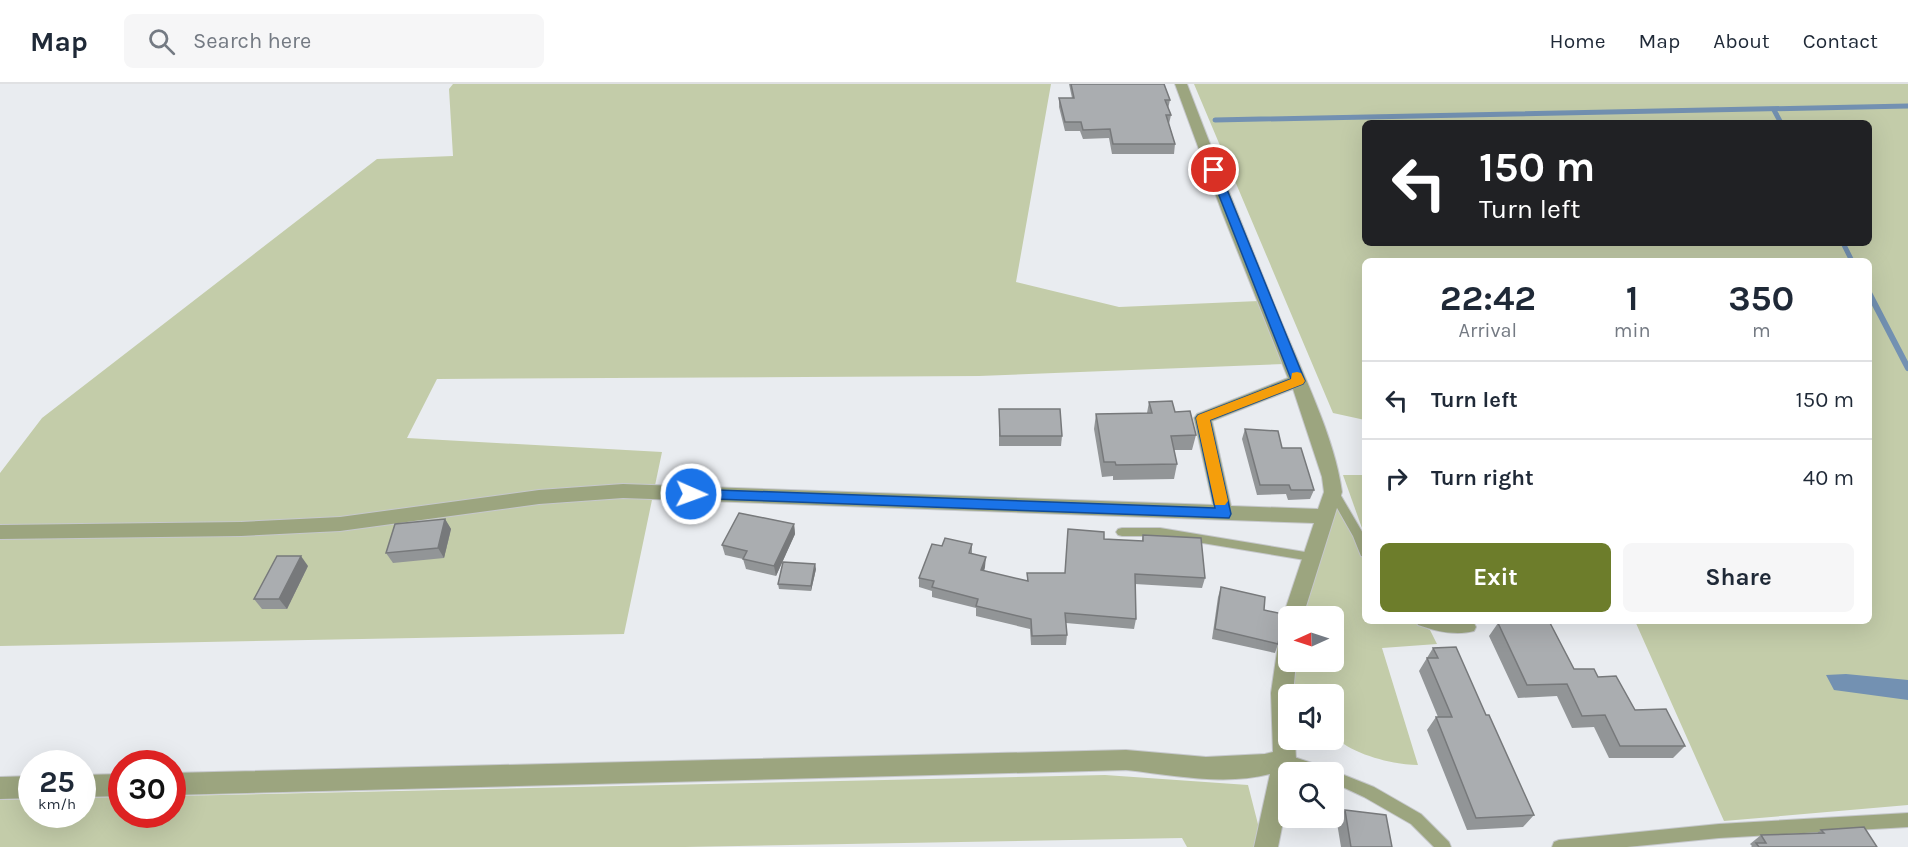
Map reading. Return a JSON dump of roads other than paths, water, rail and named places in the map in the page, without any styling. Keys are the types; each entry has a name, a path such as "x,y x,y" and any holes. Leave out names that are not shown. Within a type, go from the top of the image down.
{"street":[{"path":"1181,84 1229,212 1298,381 1331,477 1333,492 1296,606"},
{"path":"1224,514 1203,418 1298,381"},
{"path":"0,531 241,529 340,524 539,497 623,491 1324,516"},
{"path":"1266,847 1285,760 1282,693 1285,672"},
{"path":"186,784 1126,760 1222,770 1260,768 1285,760"},
{"path":"0,788 18,788"}],"lane":[{"path":"1333,492 1362,538"},
{"path":"1122,532 1160,532 1311,557"},
{"path":"1432,624 1445,628 1470,627"},
{"path":"1285,760 1291,762"},
{"path":"1344,781 1370,792 1416,819 1444,847"},
{"path":"1559,847 1719,831 1908,820"}],"water":[{"path":"1846,674 1908,680 1908,700 1834,690 1826,675"}],"waterway":[{"path":"1215,120 1908,106"},
{"path":"1774,110 1779,120"},
{"path":"1844,246 1850,258"},
{"path":"1872,299 1908,368"}]}
